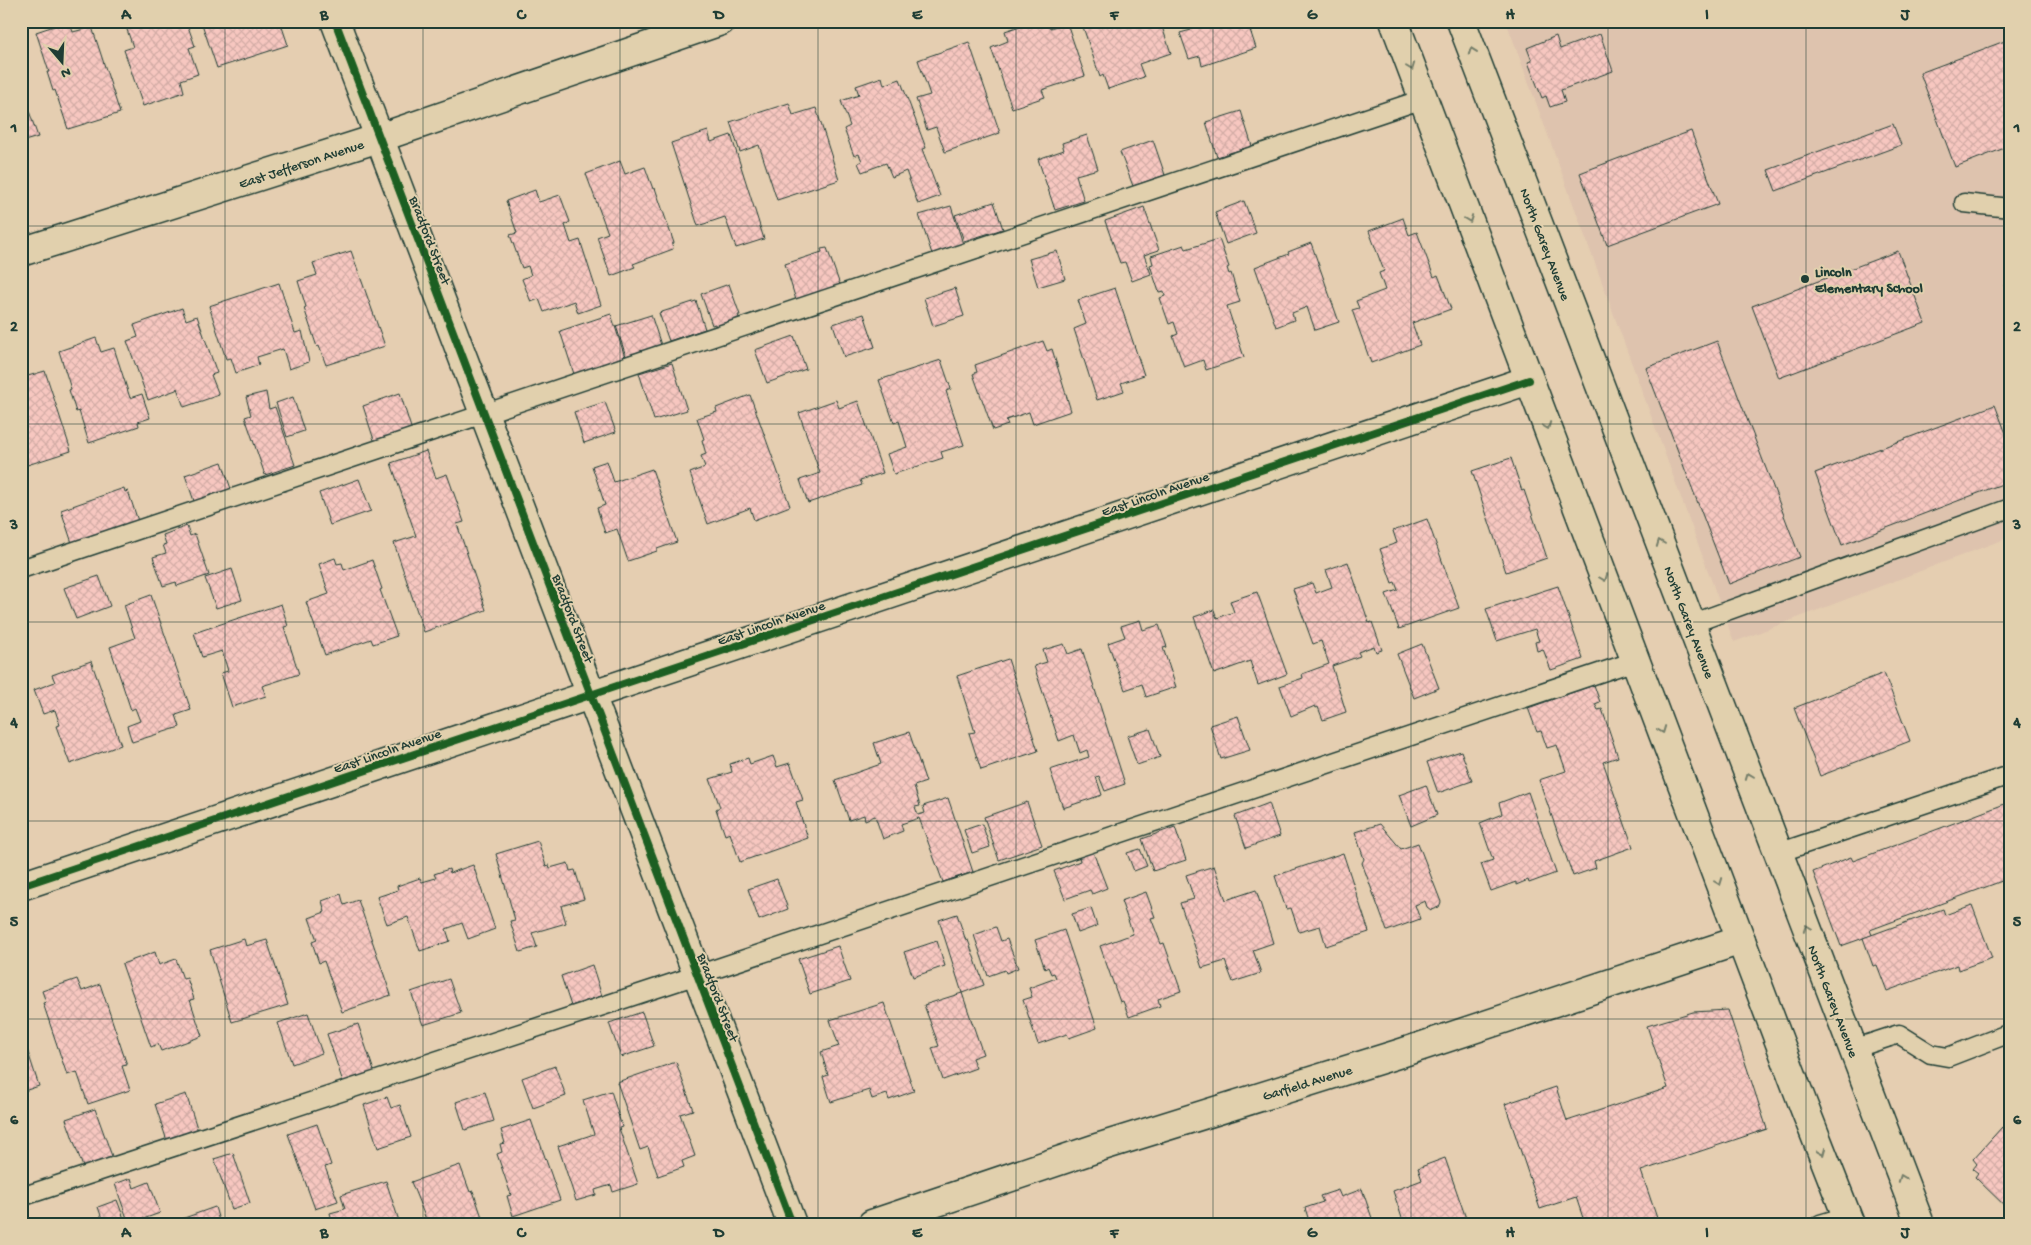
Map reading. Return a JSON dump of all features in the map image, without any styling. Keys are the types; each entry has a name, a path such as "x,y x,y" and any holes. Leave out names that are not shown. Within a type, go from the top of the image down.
{"street":[{"name":"Bradford Street","path":"335,21 792,1224"},
{"name":"East Jefferson Avenue","path":"21,252 379,138 721,21"},
{"path":"1394,21 1635,661 1849,1220"},
{"name":"North Garey Avenue","path":"1461,21 1920,1224"},
{"name":"East Lincoln Avenue","path":"21,886 1530,380"},
{"name":"Garfield Avenue","path":"872,1224 1100,1147 1401,1053 1741,940"}],"lane":[{"path":"21,569 1423,99"},
{"path":"1964,203 2010,208"},
{"path":"1691,624 2010,508"},
{"path":"21,1197 697,975 1635,661"},
{"path":"1778,853 2010,775"},
{"path":"1853,1049 1899,1034 1931,1054 1948,1057 2010,1033"},
{"path":"1820,1224 1849,1220"}],"shaded area":[{"name":"Lincoln Elementary School","path":"1506,21 2010,21 2010,537 1734,642"}],"building":[{"path":"69,21 73,32 92,27 120,113 68,129 55,90 53,91 36,32"},
{"path":"124,21 186,21 195,46 189,48 198,74 181,80 184,92 143,106 124,50 133,47"},
{"path":"201,21 280,21 288,45 217,68"},
{"path":"1035,21 1048,21 1050,28 1067,23 1085,76 1042,90 1045,97 1012,108 991,48 1008,41 1005,31"},
{"path":"1081,21 1160,21 1171,53 1139,64 1144,77 1108,89 1103,75 1100,77"},
{"path":"1188,21 1247,21 1256,48 1202,66 1200,56 1189,59 1180,33 1191,30"},
{"path":"1600,34 1613,71 1561,90 1565,102 1550,107 1546,96 1542,98 1528,62 1532,61 1527,48 1556,36 1560,49"},
{"path":"2010,39 2010,146 1955,167 1920,73"},
{"path":"969,42 1000,133 945,152 936,127 927,130 916,99 930,95 918,60"},
{"path":"882,77 884,85 900,79 926,148 922,149 940,196 918,204 906,171 892,177 886,163 862,172 858,163 862,161 859,154 854,156 844,129 850,126 841,101 859,95 856,86"},
{"path":"21,88 38,137 21,142"},
{"path":"789,103 793,115 816,108 839,180 777,200 759,145 740,152 730,122"},
{"path":"1241,111 1252,146 1217,157 1206,122"},
{"path":"1893,124 1901,145 1776,191 1768,170"},
{"path":"708,131 711,142 731,135 764,239 736,248 725,217 698,226 671,143"},
{"path":"1691,131 1718,204 1607,245 1580,173"},
{"path":"1087,135 1098,169 1076,175 1084,201 1055,210 1038,159 1064,150 1062,143"},
{"path":"1153,140 1165,175 1133,186 1120,152"},
{"path":"620,161 625,174 645,167 653,189 655,188 674,243 672,244 673,249 633,264 635,267 611,276 597,237 608,233 586,174"},
{"path":"535,190 539,202 560,195 570,222 565,225 571,243 580,240 601,305 578,313 574,301 544,312 539,299 531,302 522,279 531,275 528,266 522,268 510,235 517,233 506,201"},
{"path":"1244,201 1256,233 1226,244 1215,212"},
{"path":"994,202 1003,229 964,241 955,215"},
{"path":"951,206 963,244 932,254 919,215"},
{"path":"1144,207 1159,250 1144,255 1151,274 1132,281 1125,262 1120,263 1105,221"},
{"path":"1403,218 1409,235 1417,232 1434,277 1438,275 1451,309 1412,323 1420,345 1371,363 1352,310 1359,308 1356,301 1385,290 1379,273 1384,271 1369,231"},
{"path":"1219,239 1229,267 1227,268 1229,274 1231,273 1240,302 1227,306 1244,357 1206,370 1203,360 1184,367 1173,336 1178,334 1174,322 1169,324 1160,298 1165,296 1164,291 1159,292 1150,265 1153,264 1151,256 1184,245 1186,249"},
{"path":"1311,243 1339,322 1315,330 1307,307 1292,313 1294,320 1276,327 1255,267"},
{"path":"827,248 840,285 796,300 785,264 822,252 821,249"},
{"path":"351,251 385,346 326,365 319,346 317,347 304,308 306,307 298,281 317,275 313,263"},
{"path":"1057,251 1065,279 1038,287 1029,259"},
{"path":"1898,251 1925,323 1779,378 1752,306"},
{"path":"279,283 295,333 302,331 309,362 289,369 283,349 257,357 259,365 236,373 231,358 226,359 209,306"},
{"path":"2010,283 2010,302 2004,285"},
{"path":"729,284 740,320 716,329 715,324 712,325 701,294"},
{"path":"955,288 964,316 933,326 924,298"},
{"path":"1115,288 1144,375 1121,383 1124,391 1097,400 1074,329 1086,324 1078,300"},
{"path":"696,301 705,329 669,341 659,313"},
{"path":"182,308 186,320 197,316 217,373 211,375 219,395 184,407 177,388 148,400 127,341 138,337 134,325"},
{"path":"611,314 625,357 574,374 560,331"},
{"path":"864,314 875,347 844,357 833,324"},
{"path":"651,315 661,345 626,356 616,326"},
{"path":"794,336 806,369 767,383 755,350"},
{"path":"96,338 101,352 114,348 130,398 142,394 150,418 138,422 139,426 89,443 79,411 76,412 59,351"},
{"path":"1043,341 1047,351 1052,349 1071,411 1033,424 1029,412 1006,420 1008,425 993,430 973,374 977,372 975,365"},
{"path":"1717,341 1800,557 1729,584 1646,368"},
{"path":"941,360 951,389 946,391 964,445 941,452 943,458 894,474 887,454 907,447 899,421 894,423 879,380"},
{"path":"23,363 28,376 45,371 71,451 21,467 21,364"},
{"path":"672,363 687,410 654,420 639,373"},
{"path":"266,392 269,409 275,407 295,465 265,475 245,417 251,415 246,397"},
{"path":"400,393 412,431 375,443 363,406"},
{"path":"750,395 790,506 754,520 750,508 708,524 690,473 705,467 701,456 706,454 702,440 704,439 697,418 717,412 716,408"},
{"path":"293,397 304,431 287,437 276,403"},
{"path":"836,400 839,408 858,401 883,473 860,480 862,485 808,503 800,480 820,473 799,413"},
{"path":"605,402 616,432 584,443 574,412"},
{"path":"1995,405 2010,444 2010,481 1842,545 1815,473"},
{"path":"426,451 436,478 447,474 464,522 457,524 486,610 424,632 394,543 416,536 391,463"},
{"path":"1511,458 1547,558 1506,572 1472,471"},
{"path":"607,461 614,482 652,469 677,542 628,561 617,529 605,533 597,508 605,505 592,466"},
{"path":"222,462 231,489 194,501 185,475"},
{"path":"359,479 371,511 330,525 319,493"},
{"path":"124,488 125,492 128,491 138,521 72,543 61,510"},
{"path":"1427,519 1459,608 1399,629 1386,594 1398,590 1395,582 1392,583 1380,549 1397,543 1393,531"},
{"path":"187,526 190,536 195,534 209,575 177,586 176,582 163,586 153,557 166,553 163,545 166,544 163,535"},
{"path":"335,558 337,564 342,563 344,570 372,560 382,589 380,590 397,636 373,644 371,639 325,655 306,602 329,594 319,564"},
{"path":"1348,562 1369,623 1372,622 1382,650 1376,652 1374,646 1358,652 1360,656 1332,666 1346,712 1323,720 1318,707 1316,708 1315,706 1291,716 1280,686 1303,678 1302,674 1329,664 1321,641 1313,644 1293,589 1312,583 1316,593 1332,587 1326,570"},
{"path":"232,569 242,600 216,608 205,578"},
{"path":"99,576 110,606 76,619 64,588"},
{"path":"1558,586 1583,659 1551,670 1543,649 1537,651 1535,642 1539,641 1535,629 1497,641 1486,609"},
{"path":"1257,592 1287,674 1258,685 1250,661 1214,674 1194,617 1214,610 1217,618 1234,612 1230,601"},
{"path":"151,595 191,710 176,715 180,727 132,742 127,726 140,721 135,708 131,710 110,647 135,638 124,605"},
{"path":"281,604 288,626 284,627 299,674 262,686 266,696 232,707 221,673 228,671 222,651 202,657 194,633"},
{"path":"1140,620 1143,630 1159,625 1167,647 1163,648 1176,687 1146,697 1142,684 1125,690 1108,643 1125,637 1121,626"},
{"path":"1064,644 1068,654 1082,649 1125,784 1105,791 1099,776 1096,777 1102,795 1063,808 1050,770 1089,757 1087,750 1080,753 1074,735 1059,741 1034,666 1047,662 1043,650"},
{"path":"1422,644 1439,688 1414,698 1397,654"},
{"path":"1008,659 1038,751 981,770 969,733 975,732 957,676"},
{"path":"91,661 121,745 70,764 56,726 60,725 55,710 43,714 34,690 55,682 52,675"},
{"path":"1884,673 1910,741 1820,776 1794,708"},
{"path":"1594,685 1600,702 1595,704 1598,710 1602,709 1618,757 1603,762 1633,847 1594,861 1596,868 1573,876 1539,780 1566,771 1557,745 1547,748 1541,731 1537,732 1528,708"},
{"path":"1238,716 1250,750 1221,759 1210,725"},
{"path":"1150,729 1160,757 1137,765 1127,736"},
{"path":"909,732 926,782 914,786 920,806 915,807 918,815 925,813 923,806 948,798 973,872 943,882 919,818 901,824 903,831 883,839 875,816 865,820 864,815 849,820 835,780 881,764 874,743"},
{"path":"21,744 30,769 21,772"},
{"path":"1461,751 1472,781 1438,793 1427,762"},
{"path":"773,756 777,767 790,763 803,800 796,802 808,838 740,862 730,833 725,835 716,809 720,807 710,779 732,772 730,764 748,758 750,764"},
{"path":"1426,785 1437,815 1411,826 1399,795"},
{"path":"1528,792 1556,873 1529,883 1528,880 1516,885 1516,882 1491,891 1481,864 1493,860 1480,823 1502,814 1499,803"},
{"path":"1027,802 1042,845 999,860 984,817"},
{"path":"2010,802 2010,878 1870,930 1872,935 1841,946 1813,872 1851,857 1853,861"},
{"path":"1269,803 1280,836 1246,848 1235,816"},
{"path":"982,824 990,847 972,853 964,830"},
{"path":"1380,824 1401,849 1418,843 1441,902 1439,907 1431,910 1427,907 1425,901 1415,905 1420,919 1387,931 1362,863 1364,859 1355,832"},
{"path":"1175,827 1186,860 1153,871 1142,839"},
{"path":"538,841 546,866 549,865 550,868 568,863 570,871 575,870 584,899 561,906 566,923 532,933 537,947 520,952 510,921 515,920 496,854"},
{"path":"1140,849 1147,866 1134,871 1127,853"},
{"path":"1093,852 1107,888 1092,894 1090,890 1065,899 1054,871 1080,861 1079,857"},
{"path":"1343,853 1369,932 1326,946 1320,926 1299,932 1291,908 1286,909 1275,876"},
{"path":"473,865 495,929 468,939 462,923 446,929 450,941 420,951 408,917 387,924 377,897 398,890 397,886 420,878 422,882 436,878 434,874 449,869 450,873"},
{"path":"1214,866 1226,900 1256,890 1273,943 1253,950 1261,973 1233,982 1225,961 1202,968 1180,903 1194,899 1186,875"},
{"path":"777,879 788,909 759,920 748,889"},
{"path":"1146,892 1155,917 1151,918 1161,944 1164,943 1181,991 1158,999 1160,1006 1129,1017 1123,1001 1120,1002 1100,946 1133,934 1121,901"},
{"path":"341,894 344,905 358,900 391,995 342,1012 324,961 319,963 312,942 317,940 309,918 325,912 322,901"},
{"path":"1972,905 1992,958 1958,970 1957,965 1887,991 1877,965 1873,966 1863,938 1943,909 1945,915"},
{"path":"1091,908 1097,926 1078,933 1072,914"},
{"path":"957,914 984,985 962,993 939,920"},
{"path":"996,927 1001,941 1007,939 1018,968 1006,973 1005,970 988,976 974,935"},
{"path":"1064,930 1097,1028 1069,1038 1067,1034 1038,1044 1023,1000 1032,997 1029,988 1056,978 1054,973 1051,974 1048,967 1045,969 1035,940"},
{"path":"244,939 246,946 267,940 288,1005 232,1022 210,950"},
{"path":"937,941 945,966 913,977 904,952"},
{"path":"838,946 850,981 810,994 798,959"},
{"path":"155,952 159,965 176,959 183,979 187,978 194,999 190,1000 202,1036 161,1051 158,1044 151,1047 122,964"},
{"path":"592,965 602,996 571,1006 561,976"},
{"path":"77,979 82,991 100,984 127,1065 122,1066 130,1090 88,1104 77,1072 67,1075 43,1003 46,1002 42,991"},
{"path":"449,979 461,1013 423,1025 411,992"},
{"path":"962,993 983,1054 972,1058 976,1068 943,1080 932,1048 939,1046 924,1005"},
{"path":"884,1003 914,1091 889,1100 887,1094 872,1099 869,1090 831,1102 823,1077 828,1075 821,1052 839,1046 830,1020"},
{"path":"1728,1010 1767,1129 1641,1171 1659,1224 1585,1224 1576,1197 1540,1209 1505,1104 1556,1087 1567,1121 1668,1088 1647,1026 1693,1012"},
{"path":"642,1012 654,1046 621,1057 609,1023"},
{"path":"308,1013 322,1053 292,1064 278,1023"},
{"path":"358,1024 375,1074 344,1085 327,1034"},
{"path":"21,1031 39,1086 21,1092"},
{"path":"676,1062 693,1110 680,1114 695,1156 682,1161 684,1167 658,1176 648,1147 640,1150 617,1082"},
{"path":"555,1066 566,1096 533,1108 522,1078"},
{"path":"611,1091 622,1127 619,1128 638,1184 613,1192 611,1185 595,1190 596,1195 576,1201 558,1146 594,1134 583,1100"},
{"path":"485,1092 494,1121 465,1130 456,1102"},
{"path":"186,1094 198,1131 167,1141 155,1104"},
{"path":"387,1097 391,1108 400,1105 411,1137 378,1148 364,1105"},
{"path":"95,1109 113,1159 84,1170 66,1119"},
{"path":"531,1120 560,1200 513,1216 507,1196 511,1195 497,1154 502,1152 500,1144 505,1143 501,1130"},
{"path":"317,1124 331,1165 325,1167 338,1201 315,1209 288,1134"},
{"path":"2002,1127 2008,1132 2010,1130 2010,1211 1975,1177 1978,1173 1973,1169 1977,1164 1973,1159"},
{"path":"233,1153 250,1203 232,1209 214,1159"},
{"path":"1445,1158 1468,1224 1404,1224 1393,1191 1422,1180 1418,1168"},
{"path":"460,1165 470,1192 473,1191 484,1223 428,1224 411,1182"},
{"path":"131,1178 134,1188 149,1182 160,1213 129,1224 115,1184"},
{"path":"386,1181 400,1224 333,1224 330,1213 345,1209 341,1195"},
{"path":"1362,1189 1374,1224 1310,1224 1305,1208 1323,1202 1320,1196 1338,1190 1341,1197"},
{"path":"117,1200 126,1224 104,1224 98,1207"},
{"path":"215,1207 220,1224 177,1224 176,1221"},
{"path":"311,1219 312,1224 295,1224"}],"cycle path":[{"path":"335,21 792,1224"},
{"path":"21,886 1529,380"}],"place":[{"name":"Lincoln Elementary School","path":"1805,279"}]}
